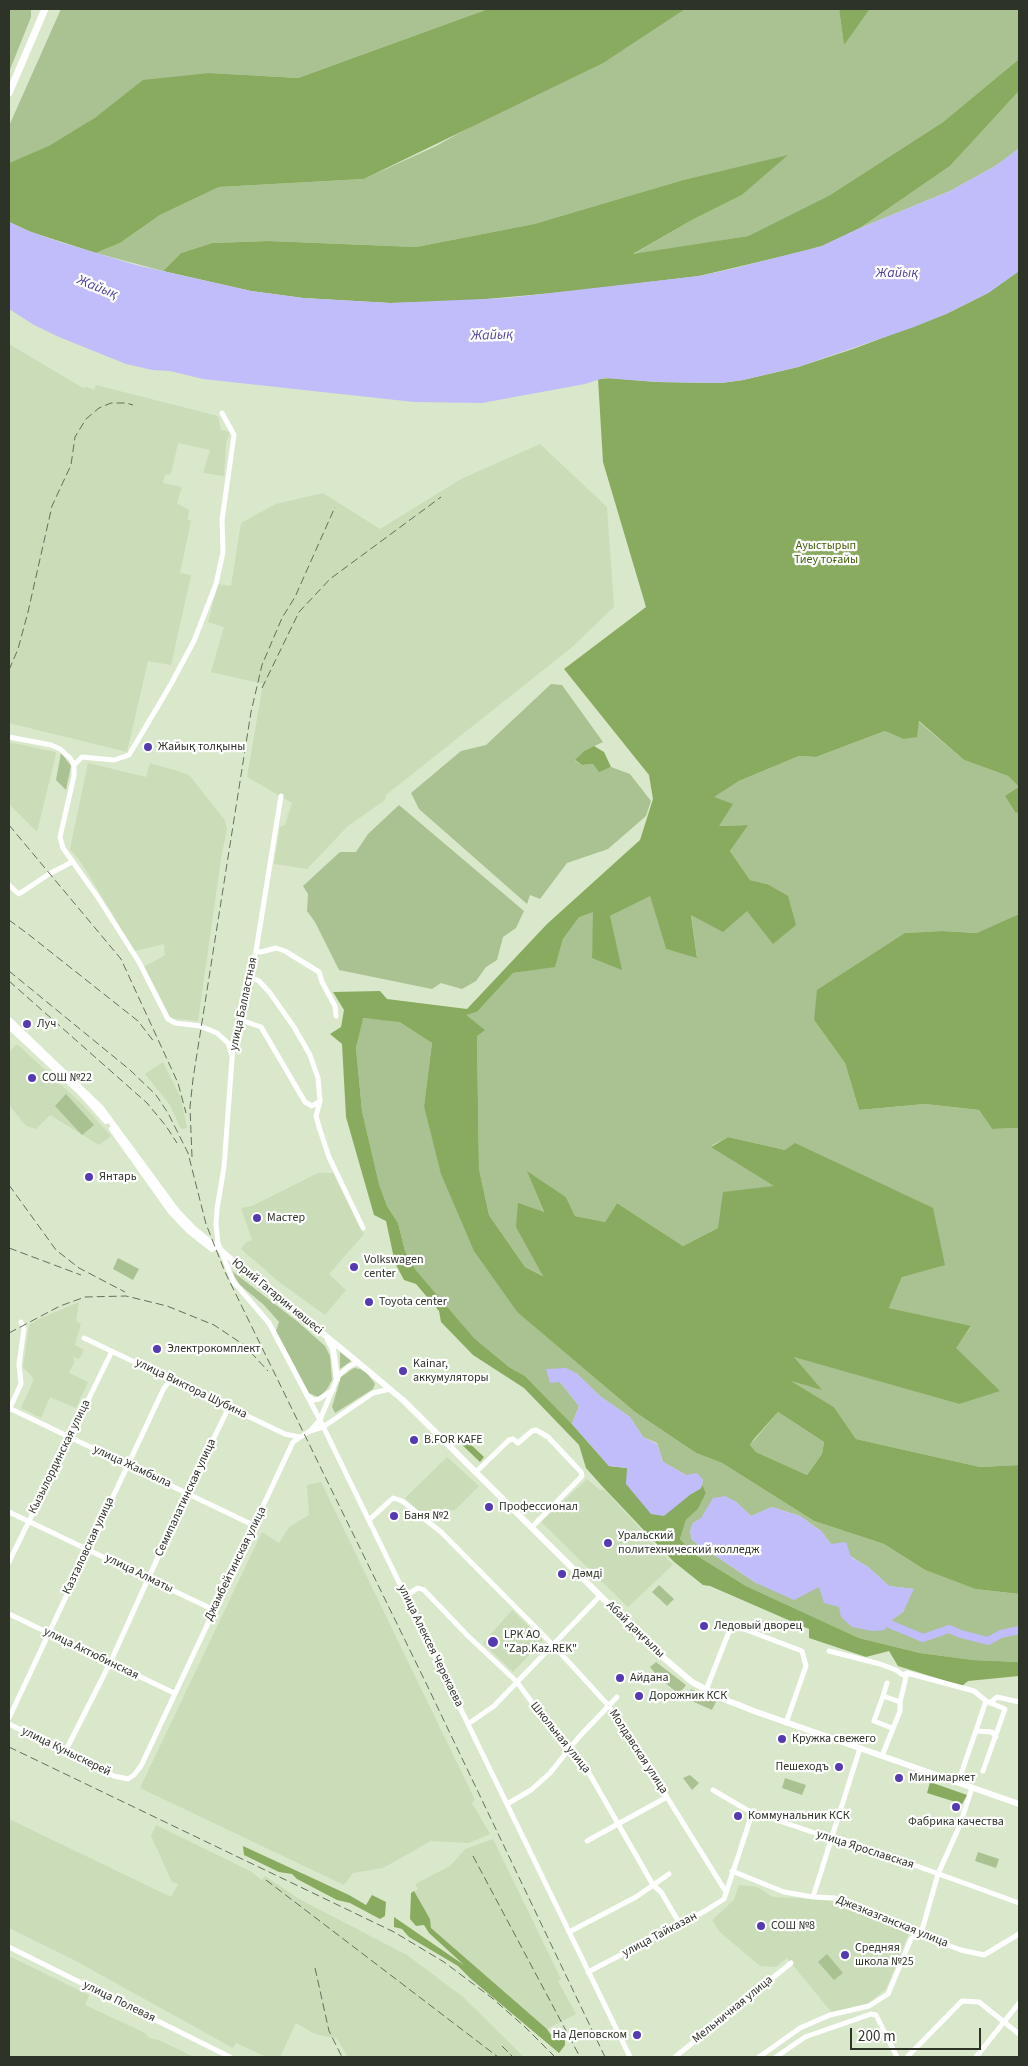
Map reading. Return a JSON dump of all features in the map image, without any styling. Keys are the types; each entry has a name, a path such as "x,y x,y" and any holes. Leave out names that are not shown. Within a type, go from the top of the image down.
{"highway":[{"path":"9,93 45,9"}],"main road":[{"name":"Юрий Гагарин көшесі","path":"9,1020 101,1108 176,1210 200,1235 326,1336"},
{"name":"Юрий Гагарин көшесі","path":"9,1026 98,1111 171,1212 203,1243 326,1336"},
{"name":"Абай даңғылы","path":"326,1336 390,1389 675,1669 706,1690 734,1703 786,1722 1019,1804"},
{"path":"326,1336 333,1349 336,1379"}],"street":[{"path":"74,765 82,757 114,760 129,755 194,641 216,584 223,552 222,520 234,435 222,413"},
{"path":"9,736 60,749 71,759 74,765 74,776 60,837 63,848 97,896 139,962 168,1019 175,1023 200,1026 217,1033 228,1043 232,1063"},
{"name":"улица Балластная","path":"218,1243 216,1217 224,1168 233,1045 242,1020 256,951 280,796"},
{"path":"9,885 19,894 48,874 72,862"},
{"path":"256,951 261,952 276,948 285,951 319,972 322,982 336,1006 336,1016"},
{"path":"250,977 259,981 270,993 310,1055 318,1078 320,1101 316,1116 329,1157 363,1228"},
{"path":"242,1020 261,1027 305,1102 312,1106 320,1101"},
{"name":"улица Алексея Черекаева","path":"218,1243 233,1281 268,1323 320,1420 630,2057"},
{"path":"9,1409 21,1384 19,1365 24,1328 21,1322"},
{"name":"улица Виктора Шубина","path":"84,1338 285,1434 299,1437"},
{"name":"Кызылординская улица","path":"9,1562 112,1351"},
{"path":"310,1431 320,1420 336,1379 348,1367 358,1362"},
{"name":"Казталовская улица","path":"9,1718 164,1388 169,1382 175,1381"},
{"name":"Джамбейтинская улица","path":"123,1779 131,1777 137,1772 255,1526 289,1449 299,1437 323,1427 373,1393 390,1389"},
{"path":"305,1394 314,1400 319,1400 333,1390"},
{"name":"Семипалатинская улица","path":"65,1752 110,1663 187,1493 229,1407"},
{"name":"улица Жамбыла","path":"9,1409 255,1526"},
{"path":"476,1472 509,1440 513,1439 518,1443 532,1430 536,1430 548,1437 582,1476 532,1528"},
{"name":"Молдавская улица","path":"369,1520 393,1498 402,1501 441,1532 552,1645 608,1705 644,1757 726,1892"},
{"name":"улица Алматы","path":"9,1512 214,1610"},
{"name":"Школьная улица","path":"405,1596 418,1588 424,1590 467,1635 517,1682 568,1752 588,1773 653,1885 661,1892 680,1924"},
{"path":"468,1724 477,1720 494,1706 600,1596"},
{"name":"улица Актюбинская","path":"9,1614 174,1693"},
{"path":"706,1690 734,1625 802,1651 806,1662 786,1722"},
{"path":"829,1651 880,1664 896,1670 903,1676 907,1674 974,1691 988,1702 1005,1709 983,1771"},
{"path":"882,1756 900,1711 900,1702 907,1674"},
{"path":"887,1683 874,1721 892,1728"},
{"path":"883,1696 900,1702"},
{"path":"958,1783 988,1702 997,1697 1019,1702"},
{"path":"507,1804 531,1790 616,1698"},
{"name":"улица Куныскерей","path":"9,1724 123,1779"},
{"path":"976,1731 992,1732 996,1737"},
{"path":"813,1897 860,1748"},
{"path":"759,2057 800,2028 830,2016 866,2008 884,1997 911,1939 922,1930 938,1874 959,1827 972,1788"},
{"name":"улица Ярославская","path":"713,1790 753,1811 832,1838 845,1840 1019,1903"},
{"path":"587,1841 667,1797"},
{"path":"726,1892 753,1811"},
{"name":"Джезказганская улица","path":"732,1871 784,1892 813,1897 836,1898 917,1934 961,1950 984,1955 1019,1934"},
{"path":"569,1932 628,1901 669,1874"},
{"name":"улица Тайказан","path":"588,1972 719,1904 724,1899 726,1892"},
{"name":"улица Полевая","path":"9,1947 230,2057"},
{"name":"Мельничная улица","path":"675,2057 791,1962"},
{"path":"907,2057 962,2001 979,2002 1019,2034"},
{"path":"976,2057 1019,2003"},
{"path":"776,2057 810,2034 863,2016 876,2015 897,2057"}],"shaded area":[{"path":"9,9 31,9 31,17 9,72"},
{"path":"61,9 488,9 298,78 210,73 96,117 49,147 9,163 9,126"},
{"path":"683,9 839,9 844,44 870,9 1019,9 1019,59 943,122 830,195 748,236 632,255 692,220 742,195 786,156 683,180 534,224 416,247 269,241 212,243 181,253 163,271 96,253 120,243 160,215 219,187 364,179 436,146"},
{"path":"1019,91 1018,149 997,165 950,191 860,228 950,166"},
{"path":"9,344 83,388 88,387 94,390 96,385 218,416 221,430 230,432 226,443 224,476 203,473 210,450 178,443 171,474 165,475 163,483 182,487 177,503 189,510 188,520 191,521 180,573 191,575 171,665 148,661 127,752 9,723"},
{"path":"540,444 607,507 614,607 571,648 386,795 385,800 348,826 307,869 274,864 280,827 285,825 292,803 247,777 263,684 211,672 224,627 208,622 218,584 231,586 241,523 276,504 323,493 380,529 461,479"},
{"path":"551,684 562,685 603,742 584,751 575,761 582,765 593,764 599,771 611,767 630,774 651,801 646,816 608,849 567,863 540,899 530,895 527,904 419,809 411,793 461,751 486,745"},
{"path":"918,721 964,760 1008,776 1019,787 1016,813 1019,812 1019,914 978,933 942,931 905,933 814,1020 845,1063 859,1110 925,1104 979,1110 992,1129 1019,1128 1019,1465 980,1467 856,1439 834,1407 789,1380 820,1389 793,1356 959,1404 955,1348 971,1327 889,1308 902,1277 785,1150 728,1137 711,1146 775,1186 718,1228 683,1246 617,1203 605,1222 575,1216 566,1197 528,1172 544,1213 544,1276 525,1267 489,1215 479,1169 477,1036 465,1015 477,1012 513,973 555,966 563,939 579,916 594,911 592,958 610,916 650,895 666,949 697,957 691,914 767,884 750,880 730,851 747,825 718,826 713,797 739,781 799,756 816,757 885,731 903,739"},
{"path":"9,742 55,752 56,754 37,832 9,804"},
{"path":"61,753 71,766 66,790 56,780"},
{"path":"88,763 146,777 150,763 184,773 190,776 224,819 227,828 198,1021 170,1018 144,967 165,955 164,944 135,951 82,864 70,849"},
{"path":"399,805 524,911 516,928 503,937 497,960 486,967 476,981 462,989 441,983 432,989 339,970 315,922 307,911 308,894 303,886 340,852 356,852 368,834"},
{"path":"362,1018 400,1021 432,1043 424,1106 518,1313 635,1412 696,1453 722,1463 814,1521 884,1544 925,1570 975,1589 1019,1594 1019,1662 973,1660 920,1653 859,1638 746,1586 696,1555 680,1539 686,1520 698,1509 706,1493 702,1484 703,1480 686,1475 663,1462 657,1443 643,1437 630,1417 601,1397 576,1373 560,1382 579,1406 572,1424 525,1376 509,1367 474,1338 415,1269 405,1251 398,1223 387,1206 379,1184 362,1111 356,1048","holes":["735,1501 751,1516 772,1507 800,1516 821,1531 831,1544 868,1567 889,1586 913,1589 903,1612 887,1623 839,1607 819,1587 756,1583 692,1540 690,1531 693,1523"]},
{"name":"СОШ №22","path":"17,1044 83,1105 111,1136 99,1145 50,1115 36,1129 26,1126 9,1105 9,1052"},
{"path":"163,1062 181,1098 187,1128 181,1129 170,1105 145,1074"},
{"path":"66,1094 94,1125 82,1135 55,1106"},
{"path":"318,1173 333,1173 364,1234 329,1274 346,1290 325,1315 279,1282 241,1249 246,1242 252,1240 241,1208 252,1206"},
{"path":"118,1258 139,1269 133,1280 113,1269"},
{"path":"232,1271 298,1322 325,1346 330,1356 332,1380 327,1389 318,1397 309,1393 276,1331 279,1322 264,1305 239,1284"},
{"path":"79,1302 76,1321 81,1324 75,1345 84,1350 79,1359 74,1357 73,1360 75,1361 69,1373 88,1382 76,1408 50,1397 41,1418 21,1408 34,1379 23,1367 29,1325"},
{"path":"340,1352 351,1361 340,1369"},
{"path":"354,1368 367,1373 375,1384 373,1389 335,1413 332,1407 341,1377"},
{"path":"778,1412 824,1442 822,1454 807,1475 756,1452 750,1445"},
{"path":"447,1457 479,1486 455,1510 447,1511 444,1508 430,1522 405,1498"},
{"name":"Уральский политехнический колледж","path":"587,1479 600,1490 605,1490 673,1565 628,1607 541,1522"},
{"path":"321,1482 475,1800 472,1803 490,1834 469,1843 431,1841 383,1868 353,1873 344,1885 140,1788 262,1532 279,1543 289,1527 309,1515 307,1485"},
{"path":"659,1585 674,1599 667,1606 652,1592"},
{"path":"512,1610 543,1640 513,1672 483,1643"},
{"path":"656,1662 686,1685 679,1694 659,1678 650,1667"},
{"path":"691,1689 716,1702 712,1710 685,1698"},
{"path":"690,1775 699,1783 692,1790 683,1778"},
{"path":"785,1778 806,1785 802,1795 782,1788"},
{"path":"9,1819 171,1897 178,1884 172,1882 151,1836 156,1825 250,1871 262,1880 265,1876 301,1900 407,1955 463,1997 524,2057 348,2057 337,2039 315,2034 296,2023 280,2057 267,2057 236,2043 233,2048 74,1960 9,1928"},
{"path":"493,1839 561,1979 558,1981 576,2014 547,2029 431,1928 430,1919 414,1891 418,1889 415,1884 450,1866 465,1849"},
{"path":"978,1852 999,1859 996,1868 975,1861"},
{"name":"Средняя школа №25","path":"739,1885 757,1887 773,1897 817,1899 840,1903 909,1933 886,1989 866,2005 832,2013 787,1958 776,1967 760,1966 720,1932 712,1920 734,1900"},
{"path":"827,1954 843,1973 834,1980 818,1962"},
{"path":"9,1956 89,1995 85,2005 145,2033 149,2038 159,2040 194,2057 9,2057"}],"green space":[{"path":"488,9 685,9 603,63 364,179 219,187 160,215 120,243 96,253 31,232 9,222 9,163 49,146 96,117 143,80 210,73 298,78"},
{"path":"839,9 870,9 844,45"},
{"path":"1019,59 1019,91 950,166 860,228 822,246 805,251 699,276 575,291 454,302 390,303 303,298 251,291 163,271 181,253 212,243 269,241 416,247 534,224 683,180 788,155 742,195 692,220 633,254 748,236 830,195 943,122"},
{"name":"Ауыстырып Тиеу тоғайы","path":"1019,271 1019,787 1008,776 964,760 919,721 917,737 903,739 885,731 816,757 799,756 739,781 714,797 733,804 719,826 748,825 730,851 750,880 767,884 788,896 796,925 773,944 747,911 723,932 691,915 697,958 666,949 650,896 610,916 622,970 592,958 593,912 579,917 563,939 555,967 513,973 477,1012 466,1015 485,1030 477,1036 479,1169 489,1215 525,1267 543,1276 516,1227 518,1203 544,1212 527,1171 566,1197 575,1216 605,1222 617,1203 683,1246 718,1228 723,1192 774,1186 711,1147 728,1137 785,1150 795,1143 933,1208 945,1265 902,1277 889,1308 971,1326 956,1348 1000,1391 959,1404 794,1357 822,1390 791,1381 834,1407 856,1439 980,1467 1019,1465 1019,1594 975,1589 925,1570 884,1544 814,1521 722,1463 696,1453 635,1412 518,1313 474,1251 441,1174 424,1106 432,1043 400,1022 363,1018 356,1048 362,1111 379,1184 387,1206 398,1223 405,1251 415,1269 474,1338 509,1367 525,1376 572,1424 609,1466 627,1468 691,1494 701,1488 702,1484 706,1493 698,1509 686,1520 680,1539 696,1555 746,1586 859,1638 920,1653 973,1660 1019,1662 1019,1676 968,1681 962,1686 898,1666 889,1651 866,1657 809,1638 809,1629 710,1586 703,1585 673,1561 602,1486 586,1468 579,1445 524,1388 473,1355 441,1322 439,1311 416,1284 404,1280 395,1263 386,1221 374,1215 346,1117 342,1044 330,1034 341,1027 344,1010 333,992 380,991 387,999 467,1009 547,924 640,840 653,799 649,775 564,669 646,607 603,462 598,379 721,383 743,380 798,367 853,349 946,314 988,293","holes":["778,1412 824,1442 822,1454 807,1475 756,1452 750,1445"]},
{"path":"594,746 604,752 611,767 599,772 593,764 582,765 575,760 584,751"},
{"path":"1019,787 1019,812 1016,813 1005,796"},
{"path":"1019,914 1019,1128 992,1129 979,1110 925,1104 859,1110 845,1063 814,1020 817,990 905,933 942,931 977,933"},
{"path":"463,1437 484,1457 480,1462 457,1440"},
{"path":"930,1782 967,1795 962,1804 927,1793"},
{"path":"243,1846 349,1895 366,1905 372,1895 386,1902 385,1916 380,1919 350,1903 337,1900 297,1879 292,1874 279,1872 244,1855"},
{"path":"414,1891 430,1919 431,1928 547,2029 551,2035 554,2029 565,2034 565,2045 559,2053 458,1966 409,1937 402,1929 394,1927 394,1917 464,1965 429,1933 424,1925 416,1926 410,1919 411,1893"}],"water":[{"name":"Жайық","path":"1019,148 1019,271 988,293 946,314 914,327 798,367 743,380 721,383 657,382 604,378 585,384 482,403 414,402 203,379 170,371 152,370 126,364 59,337 34,325 9,309 9,222 60,242 136,265 251,291 303,298 390,303 507,298 699,276 822,246 860,228 950,191 997,165"},
{"path":"566,1368 576,1373 601,1397 630,1417 643,1437 657,1444 663,1462 686,1475 697,1473 703,1480 701,1488 664,1516 651,1514 626,1484 627,1468 609,1466 572,1424 579,1406 560,1382 550,1383 546,1369"},
{"path":"725,1496 735,1501 751,1516 772,1507 800,1516 821,1531 831,1544 846,1542 851,1557 868,1567 889,1586 914,1589 903,1612 887,1623 885,1630 872,1631 852,1627 841,1617 839,1607 824,1603 819,1587 794,1600 756,1583 692,1540 690,1531 693,1523 701,1518 713,1498"}],"waterway":[{"path":"887,1623 923,1638 949,1629 988,1641 1001,1634 1019,1630"}],"railway":[{"path":"9,670 18,649 28,612 52,506 71,465 75,437 86,419 99,408 111,403 133,405"},
{"path":"262,688 299,612 330,579 441,497"},
{"path":"192,1157 190,1107 193,1079 251,712 262,665 282,618 295,597 335,507"},
{"path":"9,825 121,959 178,1083 186,1113"},
{"path":"9,920 138,1021 155,1043"},
{"path":"9,971 130,1070 156,1095 168,1113 188,1153 206,1224 225,1272 425,1681 605,2057"},
{"path":"9,981 147,1103 177,1143"},
{"path":"9,1185 56,1250 79,1268 125,1292"},
{"path":"9,1248 81,1275"},
{"path":"9,1333 60,1306 85,1297 126,1296 167,1306 214,1325 244,1345 268,1371"},
{"path":"9,1747 394,1932 444,1962 492,1998 555,2057"},
{"path":"473,1856 580,2057"},
{"path":"266,1880 498,2057"},
{"path":"315,1968 329,2031 342,2057"},
{"path":"502,2046 513,2057"}],"place":[{"name":"Жайық толқыны","path":"148,747"},
{"name":"Луч","path":"27,1024"},
{"name":"СОШ №22","path":"32,1078"},
{"name":"Янтарь","path":"89,1177"},
{"name":"Мастер","path":"257,1218"},
{"name":"Volkswagen center","path":"354,1267"},
{"name":"Toyota center","path":"369,1302"},
{"name":"Электрокомплект","path":"157,1349"},
{"name":"Kainar, аккумуляторы","path":"403,1371"},
{"name":"B.FOR KAFE","path":"414,1440"},
{"name":"Профессионал","path":"489,1507"},
{"name":"Баня №2","path":"394,1516"},
{"name":"Уральский политехнический колледж","path":"608,1543"},
{"name":"Дəмді","path":"562,1574"},
{"name":"Ледовый дворец","path":"704,1626"},
{"name":"LPK AO \"Zap.Kaz.REK\"","path":"493,1642"},
{"name":"Айдана","path":"620,1678"},
{"name":"Дорожник КСК","path":"639,1696"},
{"name":"Кружка свежего","path":"782,1739"},
{"name":"Пешеходъ","path":"839,1767"},
{"name":"Минимаркет","path":"899,1778"},
{"name":"Фабрика качества","path":"956,1807"},
{"name":"Коммунальник КСК","path":"738,1816"},
{"name":"СОШ №8","path":"761,1926"},
{"name":"Средняя школа №25","path":"845,1955"},
{"name":"На Деповском","path":"637,2035"}]}
